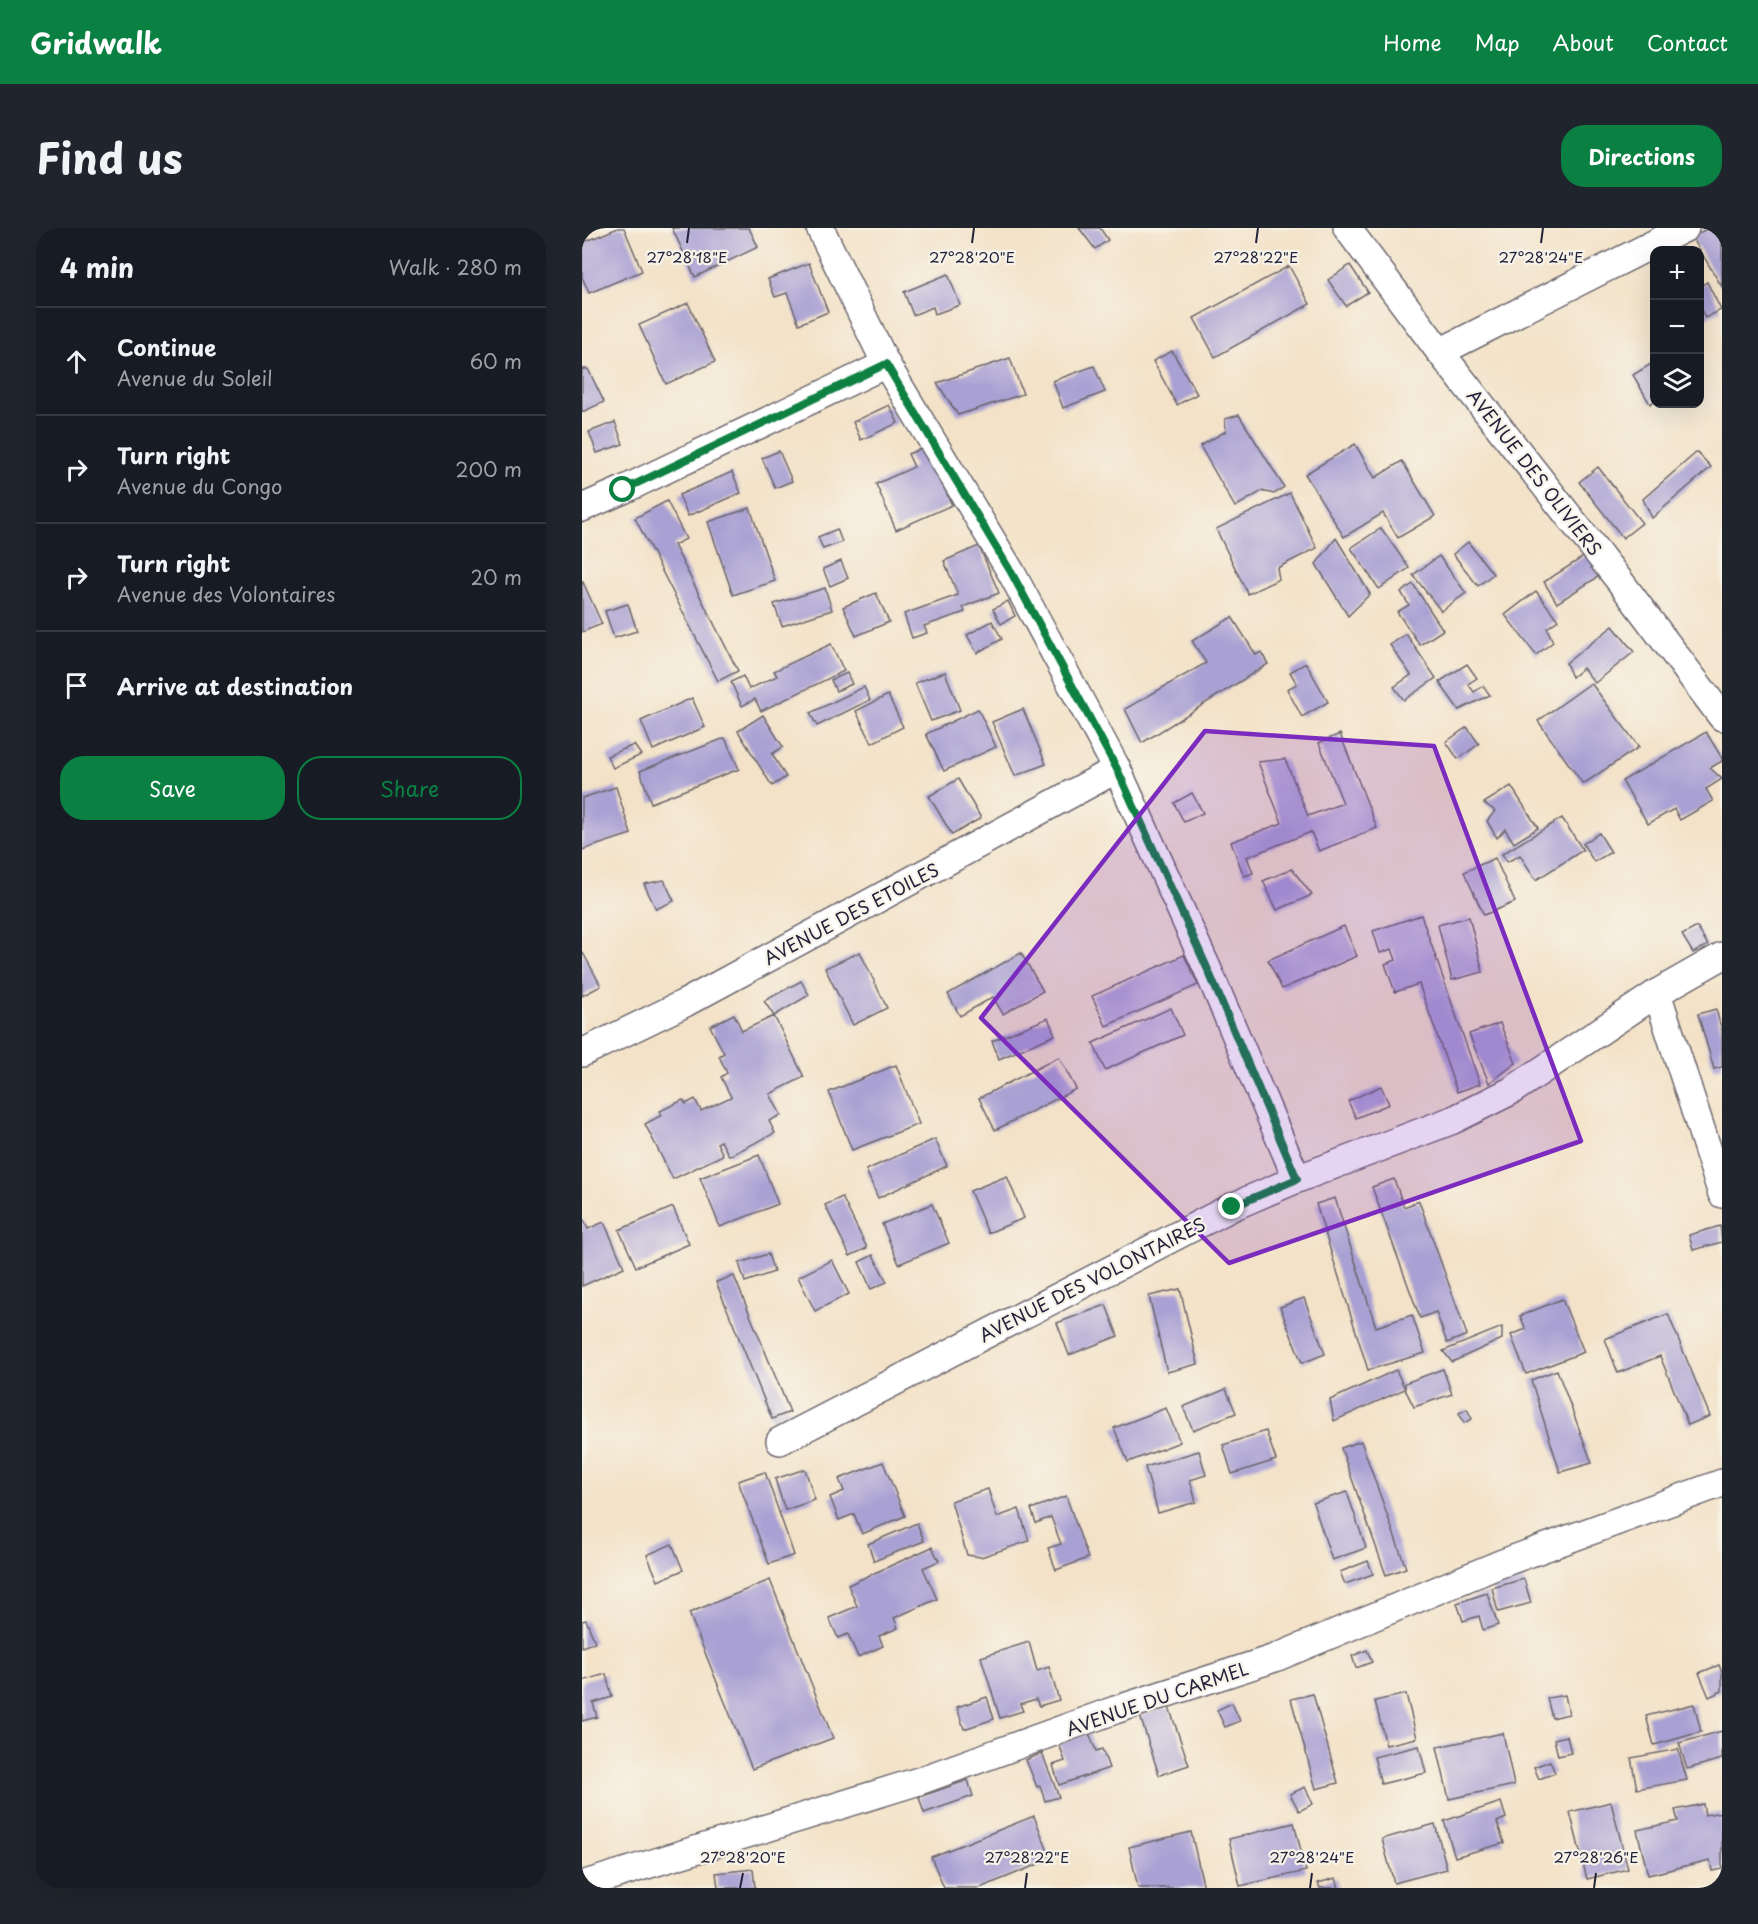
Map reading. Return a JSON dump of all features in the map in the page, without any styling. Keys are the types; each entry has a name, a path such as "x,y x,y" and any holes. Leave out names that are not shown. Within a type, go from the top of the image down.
{"street":[{"path":"820,228 886,364 1011,572 1117,769 1208,970 1297,1179"},
{"name":"AVENUE DES OLIVIERS","path":"1347,228 1440,352 1719,709"},
{"path":"1440,352 1551,298 1685,228"},
{"path":"582,508 886,364"},
{"name":"AVENUE DES ETOILES","path":"582,1053 685,1003 1117,769"},
{"name":"AVENUE DES VOLONTAIRES","path":"780,1442 1232,1207 1297,1179 1453,1120 1511,1091 1657,993 1722,956"},
{"path":"1657,993 1722,1194"},
{"name":"AVENUE DU CARMEL","path":"582,1885 919,1781 1115,1710 1275,1658 1500,1564 1722,1483"}],"highlighted area":[{"path":"1205,731 1434,746 1581,1141 1229,1263 981,1018"}],"building":[{"path":"618,228 624,228 642,271 589,293 582,277 582,243"},
{"path":"672,228 749,228 758,247 695,277"},
{"path":"1079,228 1100,228 1108,240 1095,249"},
{"path":"1708,228 1722,228 1722,287 1704,257 1704,246 1697,246 1692,237"},
{"path":"809,263 828,312 799,324 787,293 775,297 768,279"},
{"path":"1350,265 1368,292 1346,306 1328,280"},
{"path":"1289,266 1310,304 1215,357 1194,318"},
{"path":"948,274 960,305 935,314 933,307 913,315 904,292"},
{"path":"1707,282 1721,310 1705,318 1704,316 1704,284"},
{"path":"688,303 715,362 666,384 639,325"},
{"path":"1172,351 1197,394 1177,405 1153,361"},
{"path":"1010,358 1023,394 958,415 937,383"},
{"path":"1650,364 1650,404 1633,375"},
{"path":"1094,366 1105,392 1063,408 1053,381"},
{"path":"582,369 588,369 604,402 582,412"},
{"path":"889,405 898,423 861,440 853,422"},
{"path":"1239,415 1284,487 1274,494 1262,491 1235,507 1200,446 1226,431 1225,419"},
{"path":"615,422 623,444 597,453 589,432"},
{"path":"1355,444 1375,478 1402,461 1435,516 1398,538 1383,513 1344,537 1305,474"},
{"path":"925,447 952,505 896,530 876,484 914,467 908,454"},
{"path":"779,451 792,481 775,488 762,458"},
{"path":"1697,452 1711,467 1652,518 1643,499"},
{"path":"1598,467 1642,523 1623,538 1579,482"},
{"path":"732,472 741,493 688,516 679,495"},
{"path":"1290,493 1317,548 1277,568 1279,579 1248,594 1216,529"},
{"path":"667,501 686,539 674,545 738,671 718,681 635,518"},
{"path":"750,508 775,581 733,595 708,522"},
{"path":"1381,528 1409,568 1379,589 1351,548"},
{"path":"837,529 842,542 823,549 818,537"},
{"path":"1336,538 1370,594 1348,616 1316,564"},
{"path":"1468,542 1493,574 1478,586 1453,554"},
{"path":"979,546 999,593 963,607 965,612 924,626 927,633 912,638 904,614 958,595 944,561"},
{"path":"1591,552 1604,573 1557,603 1544,582"},
{"path":"1439,556 1466,593 1441,611 1413,575"},
{"path":"841,561 848,578 830,586 823,569"},
{"path":"582,580 602,624 582,632"},
{"path":"1413,584 1443,630 1420,645 1397,612 1409,605 1401,592"},
{"path":"825,588 832,610 782,626 774,604"},
{"path":"1536,591 1558,620 1547,628 1553,642 1536,655 1505,615"},
{"path":"876,593 889,622 856,636 843,607"},
{"path":"1008,601 1015,616 1001,624 993,609"},
{"path":"628,604 637,631 614,638 605,611"},
{"path":"1232,617 1256,655 1261,652 1268,664 1142,743 1125,709 1206,663 1192,641"},
{"path":"992,621 1002,639 977,653 967,635"},
{"path":"1613,626 1634,652 1595,683 1583,668 1572,677 1566,663"},
{"path":"1406,634 1436,678 1404,700 1394,687 1411,675 1390,645"},
{"path":"831,644 844,671 761,711 755,699 742,706 731,682 743,676 749,689 777,676 774,671"},
{"path":"1306,663 1328,702 1302,717 1287,689 1297,684 1290,672"},
{"path":"1467,664 1477,678 1468,684 1474,692 1483,686 1490,695 1459,710 1439,682"},
{"path":"945,672 960,710 931,721 915,683"},
{"path":"847,673 852,684 836,691 831,680"},
{"path":"1591,683 1639,747 1583,784 1538,721"},
{"path":"864,687 870,700 817,726 810,713"},
{"path":"888,695 903,727 872,743 856,711"},
{"path":"692,698 705,727 653,750 641,721"},
{"path":"978,709 996,747 944,771 926,734"},
{"path":"1023,709 1046,764 1015,776 992,722"},
{"path":"763,715 783,747 772,754 786,777 772,786 738,731"},
{"path":"1467,727 1479,744 1458,759 1446,742"},
{"path":"1706,732 1722,758 1722,761 1710,768 1722,779 1706,789 1713,801 1680,820 1674,809 1648,824 1622,781"},
{"path":"1340,734 1377,828 1319,851 1311,832 1247,857 1253,873 1244,876 1231,842 1282,823 1258,762 1285,759 1308,816 1343,803 1319,743"},
{"path":"725,738 739,769 651,803 640,771"},
{"path":"634,745 641,755 613,768 607,756"},
{"path":"958,779 981,818 952,835 929,796"},
{"path":"1511,786 1538,828 1514,843 1505,829 1497,838 1487,821 1495,811 1484,803"},
{"path":"616,787 631,834 582,850 582,798"},
{"path":"1192,793 1203,813 1184,822 1174,803"},
{"path":"1562,818 1583,850 1536,880 1520,855 1507,862 1502,854"},
{"path":"1599,833 1611,852 1594,862 1583,844"},
{"path":"1495,858 1515,902 1484,915 1464,872"},
{"path":"1292,869 1312,895 1277,910 1263,881"},
{"path":"664,880 674,901 656,909 644,884"},
{"path":"1421,915 1480,1084 1457,1092 1419,984 1395,992 1385,964 1396,960 1392,949 1380,953 1373,931"},
{"path":"1469,917 1483,972 1452,980 1438,925"},
{"path":"1344,926 1357,956 1282,989 1268,960"},
{"path":"1697,927 1708,945 1693,953 1682,935"},
{"path":"582,951 601,986 582,996"},
{"path":"860,952 887,1008 853,1025 825,968"},
{"path":"1021,953 1043,991 1003,1014 993,997 960,1016 948,994"},
{"path":"1184,955 1198,985 1106,1026 1092,996"},
{"path":"801,981 809,995 774,1016 764,1001"},
{"path":"1171,1008 1183,1035 1105,1070 1093,1043"},
{"path":"1716,1009 1722,1031 1722,1067 1714,1069 1698,1014"},
{"path":"734,1014 742,1031 774,1016 804,1077 770,1094 781,1115 769,1121 775,1133 729,1156 721,1141 717,1143 723,1155 673,1179 645,1124 662,1115 660,1111 683,1100 686,1104 695,1099 701,1111 731,1097 721,1077 727,1073 719,1056 724,1053 710,1026"},
{"path":"1048,1018 1055,1035 999,1059 992,1041"},
{"path":"1500,1023 1516,1063 1489,1083 1469,1034"},
{"path":"1059,1057 1076,1089 995,1130 979,1098"},
{"path":"896,1065 919,1124 852,1150 829,1092"},
{"path":"1381,1086 1389,1104 1356,1118 1348,1101"},
{"path":"935,1139 947,1166 878,1198 866,1170"},
{"path":"759,1155 778,1204 720,1227 700,1178"},
{"path":"1007,1176 1024,1218 988,1233 970,1191"},
{"path":"1394,1179 1404,1207 1419,1201 1467,1335 1447,1343 1436,1312 1420,1318 1372,1187"},
{"path":"842,1197 867,1248 850,1256 825,1205"},
{"path":"1335,1198 1376,1327 1412,1315 1425,1353 1368,1370 1316,1204"},
{"path":"932,1204 949,1243 899,1264 882,1224"},
{"path":"673,1207 689,1244 636,1267 619,1230"},
{"path":"582,1220 588,1229 604,1222 624,1267 582,1286"},
{"path":"1720,1226 1722,1242 1693,1250 1689,1235"},
{"path":"768,1254 774,1272 745,1282 739,1263"},
{"path":"873,1255 887,1282 871,1289 859,1262"},
{"path":"832,1260 849,1294 815,1311 798,1277"},
{"path":"734,1276 790,1412 772,1419 716,1282"},
{"path":"1180,1289 1198,1364 1167,1372 1149,1296"},
{"path":"1304,1298 1325,1354 1302,1363 1280,1307"},
{"path":"1562,1299 1584,1352 1526,1374 1511,1335 1526,1329 1520,1316"},
{"path":"1106,1305 1118,1336 1069,1355 1057,1323"},
{"path":"1668,1314 1710,1416 1688,1425 1660,1356 1618,1373 1605,1339"},
{"path":"1502,1327 1502,1339 1452,1362 1443,1351"},
{"path":"1443,1369 1452,1394 1414,1407 1405,1389 1405,1383"},
{"path":"1396,1370 1405,1389 1334,1421 1330,1400"},
{"path":"1557,1370 1592,1463 1560,1472 1531,1380"},
{"path":"1226,1389 1236,1413 1193,1430 1183,1407"},
{"path":"1166,1408 1180,1442 1128,1462 1114,1428"},
{"path":"1467,1409 1472,1419 1464,1423 1459,1413"},
{"path":"1266,1431 1276,1460 1232,1474 1223,1445"},
{"path":"1361,1441 1406,1568 1386,1575 1341,1448"},
{"path":"1199,1451 1206,1475 1190,1480 1196,1502 1158,1513 1145,1467"},
{"path":"883,1462 905,1516 862,1534 854,1514 839,1520 830,1497 844,1491 839,1479"},
{"path":"805,1469 815,1500 785,1510 775,1479"},
{"path":"765,1472 794,1555 769,1564 738,1481"},
{"path":"988,1489 997,1517 1019,1509 1029,1541 981,1557 967,1555 951,1501"},
{"path":"1347,1492 1366,1548 1332,1560 1313,1503"},
{"path":"1066,1496 1088,1558 1056,1570 1048,1548 1061,1544 1051,1517 1036,1523 1031,1509"},
{"path":"917,1523 924,1541 874,1561 868,1544"},
{"path":"672,1544 683,1570 658,1581 647,1555"},
{"path":"932,1547 939,1561 923,1568 937,1599 894,1618 898,1628 879,1636 883,1646 858,1657 848,1634 838,1638 829,1618 857,1606 848,1585"},
{"path":"1368,1561 1373,1574 1345,1584 1340,1572"},
{"path":"1524,1579 1531,1603 1498,1612 1492,1588"},
{"path":"770,1580 833,1738 752,1769 689,1613"},
{"path":"1487,1593 1498,1625 1483,1630 1479,1616 1463,1621 1457,1603"},
{"path":"586,1620 595,1642 582,1647 582,1621"},
{"path":"1029,1642 1037,1671 1049,1667 1059,1700 1039,1706 1036,1699 1020,1704 1023,1711 1000,1718 981,1657"},
{"path":"1367,1650 1372,1662 1356,1668 1352,1656"},
{"path":"1719,1665 1722,1672 1722,1691 1709,1697 1699,1673"},
{"path":"606,1674 612,1697 593,1703 597,1717 582,1721 582,1681"},
{"path":"1313,1694 1338,1783 1316,1789 1291,1699"},
{"path":"1406,1694 1417,1738 1386,1745 1375,1701"},
{"path":"1565,1695 1569,1714 1552,1718 1547,1698"},
{"path":"987,1697 994,1719 964,1729 957,1707"},
{"path":"1232,1703 1240,1721 1225,1727 1217,1710"},
{"path":"1694,1704 1701,1732 1654,1745 1646,1716"},
{"path":"1169,1707 1189,1765 1159,1775 1140,1716"},
{"path":"1722,1731 1722,1759 1687,1769 1679,1743"},
{"path":"1089,1733 1096,1751 1102,1749 1109,1768 1059,1785 1053,1765 1065,1761 1059,1744"},
{"path":"1503,1733 1514,1785 1449,1799 1437,1747"},
{"path":"1567,1736 1571,1753 1558,1756 1554,1739"},
{"path":"1419,1746 1426,1773 1381,1784 1374,1757"},
{"path":"1678,1749 1687,1780 1637,1789 1631,1758"},
{"path":"1042,1753 1059,1797 1045,1801 1026,1760"},
{"path":"1550,1761 1555,1773 1539,1779 1534,1767"},
{"path":"968,1780 973,1796 924,1813 919,1797"},
{"path":"1305,1787 1313,1804 1299,1811 1290,1794"},
{"path":"1501,1802 1506,1818 1497,1822 1504,1843 1455,1857 1444,1821"},
{"path":"1611,1802 1628,1869 1587,1879 1570,1812"},
{"path":"1703,1804 1705,1815 1722,1812 1722,1869 1712,1871 1710,1860 1648,1875 1637,1830 1678,1821 1675,1810"},
{"path":"1034,1816 1051,1859 980,1888 944,1888 931,1857"},
{"path":"1294,1823 1306,1871 1240,1886 1229,1839"},
{"path":"1435,1824 1447,1869 1394,1883 1382,1839"},
{"path":"1191,1832 1204,1888 1138,1888 1129,1847"},
{"path":"753,1869 755,1888 718,1888 716,1873"},
{"path":"1336,1878 1339,1888 1320,1888 1318,1883"}],"route":[{"path":"623,490 886,364 1011,572 1117,769 1208,970 1297,1179 1232,1207"}]}
